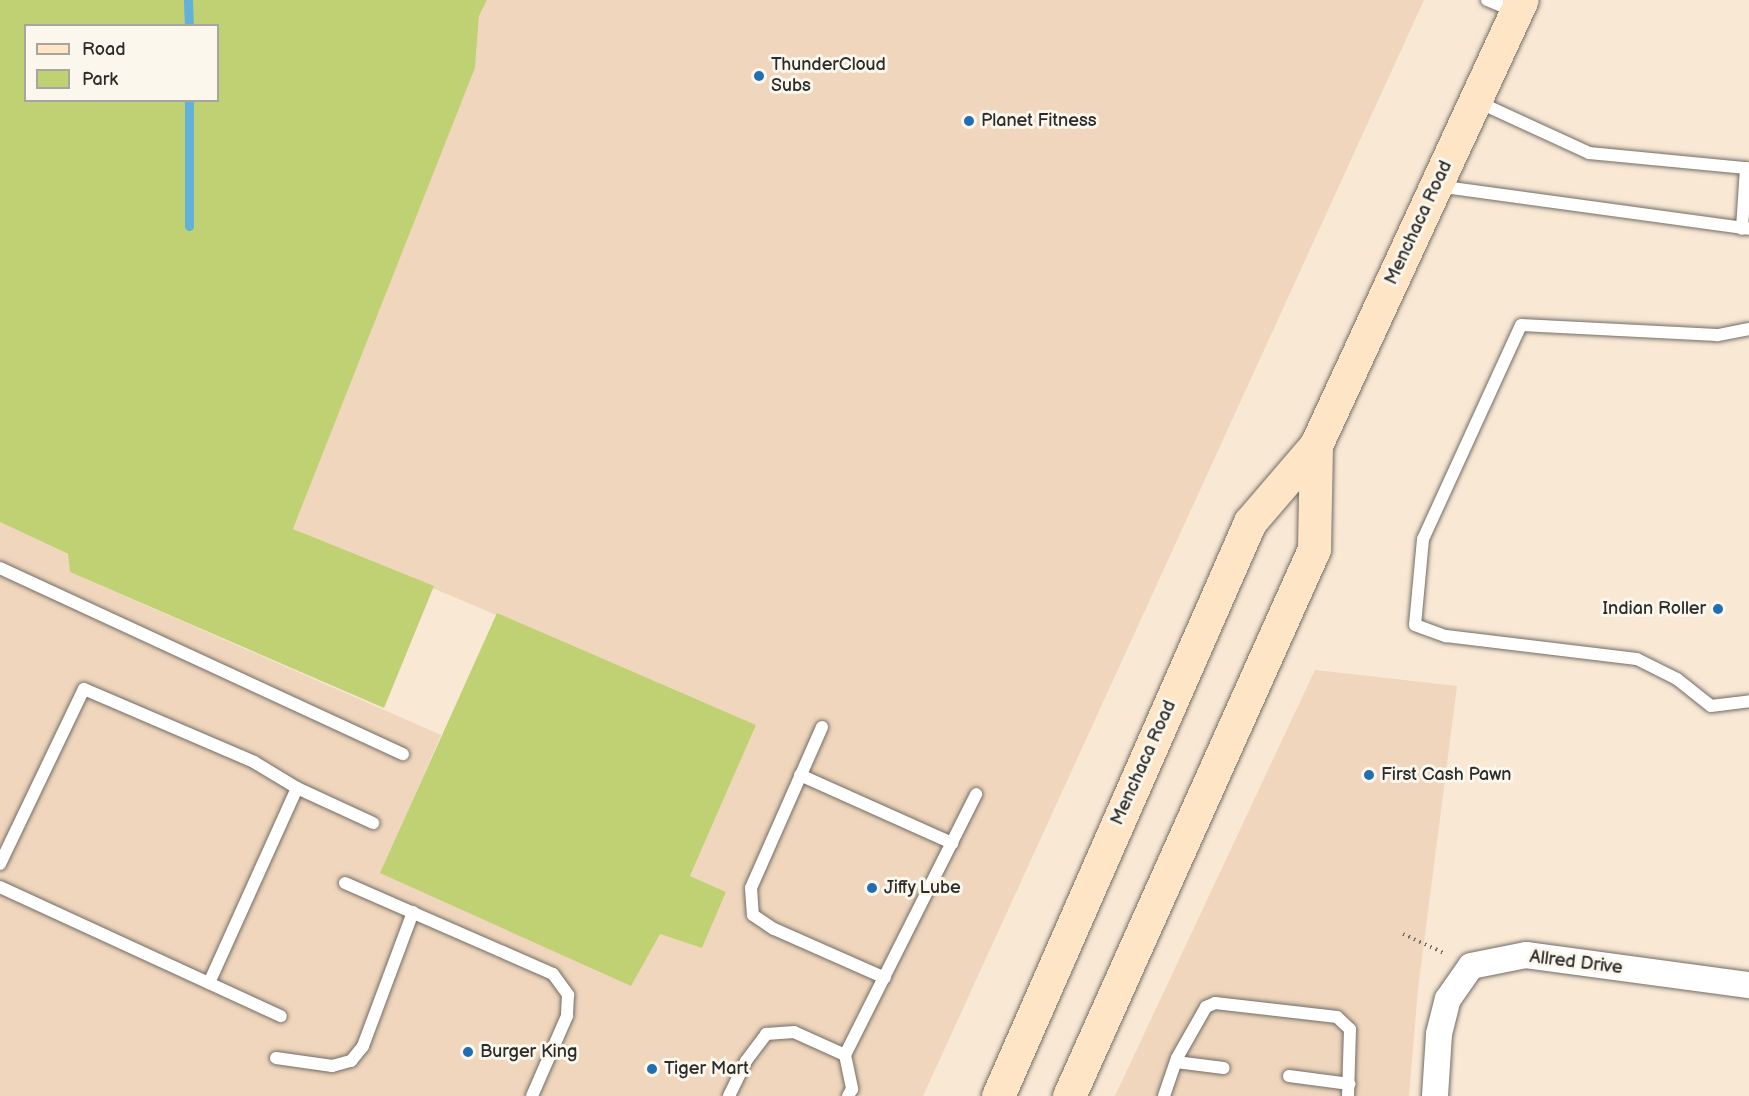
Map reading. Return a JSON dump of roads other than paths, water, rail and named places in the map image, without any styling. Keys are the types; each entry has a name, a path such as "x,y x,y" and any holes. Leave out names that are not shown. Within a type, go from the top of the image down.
{"main road":[{"name":"Menchaca Road","path":"998,1096 1250,522 1316,445 1520,6"},
{"name":"Menchaca Road","path":"1069,1096 1314,549 1316,445"}],"street":[{"name":"Allred Drive","path":"1435,1096 1439,1034 1448,999 1471,966 1526,956 1749,984"}],"lane":[{"path":"1487,0 1520,6"},
{"path":"1436,186 1746,229 1746,168 1589,153 1476,101"},
{"path":"1749,329 1717,335 1521,325 1423,539 1415,625 1446,636 1637,659 1677,679 1711,706 1749,701"},
{"path":"0,568 403,754"},
{"path":"0,864 84,689 254,762 297,788 372,823"},
{"path":"822,726 751,888 753,915 774,929 885,978"},
{"path":"800,775 952,843"},
{"path":"209,983 297,788"},
{"path":"848,1096 852,1089 845,1055 976,794"},
{"path":"345,883 553,974 568,995 567,1016 532,1096"},
{"path":"0,887 281,1016"},
{"path":"276,1058 332,1066 351,1061 363,1046 413,912"},
{"path":"1164,1096 1176,1062 1206,1007 1215,1003 1337,1017 1350,1029 1348,1090 1288,1076"},
{"path":"729,1096 746,1061 766,1034 794,1032 845,1055"},
{"path":"1176,1062 1224,1068"}],"waterway":[{"path":"188,0 189,24"},
{"path":"189,102 189,226"}],"place":[{"name":"ThunderCloud Subs","path":"759,76"},
{"name":"Planet Fitness","path":"969,121"},
{"name":"Indian Roller","path":"1718,609"},
{"name":"First Cash Pawn","path":"1369,775"},
{"name":"Jiffy Lube","path":"872,888"},
{"name":"Burger King","path":"468,1052"},
{"name":"Tiger Mart","path":"652,1069"}]}
